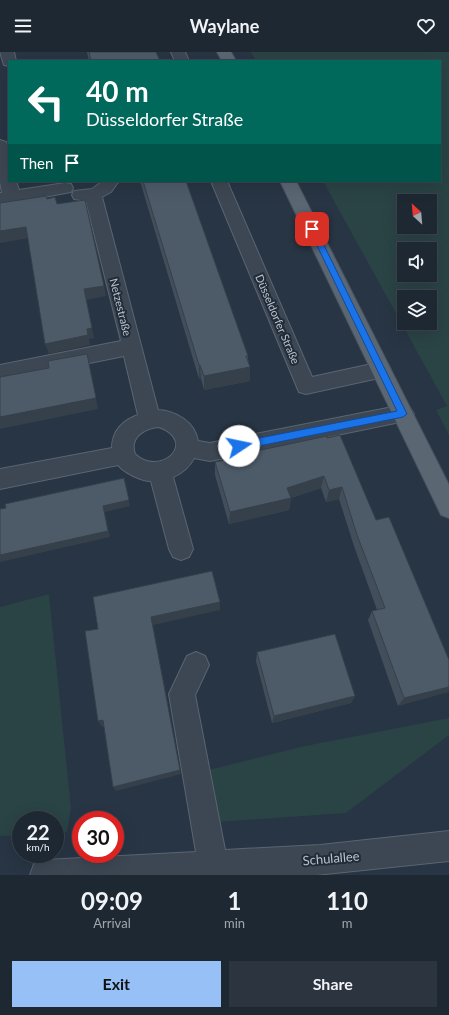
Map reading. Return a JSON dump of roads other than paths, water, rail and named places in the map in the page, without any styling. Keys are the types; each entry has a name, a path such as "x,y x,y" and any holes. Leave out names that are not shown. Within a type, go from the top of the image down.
{"main road":[{"path":"288,182 449,508"}],"street":[{"path":"7,52 8,70"},
{"path":"0,146 5,171 6,198 64,184 73,193 82,195 93,194 102,191 110,182"},
{"name":"Düsseldorfer Straße","path":"219,182 306,386 382,370"},
{"name":"Netzestraße","path":"93,194 150,419"},
{"path":"0,373 131,347"},
{"path":"188,448 210,452 403,414"},
{"path":"160,418 170,420 184,431 188,440 188,448 185,457 179,464 160,472 149,472 138,469 129,463 124,455 123,446 125,436 131,428 140,422 150,419 160,418"},
{"path":"0,479 124,455"},
{"path":"160,472 181,549"},
{"path":"196,665 182,694 212,867"},
{"name":"Schulallee","path":"45,875 320,860 449,846"}]}
